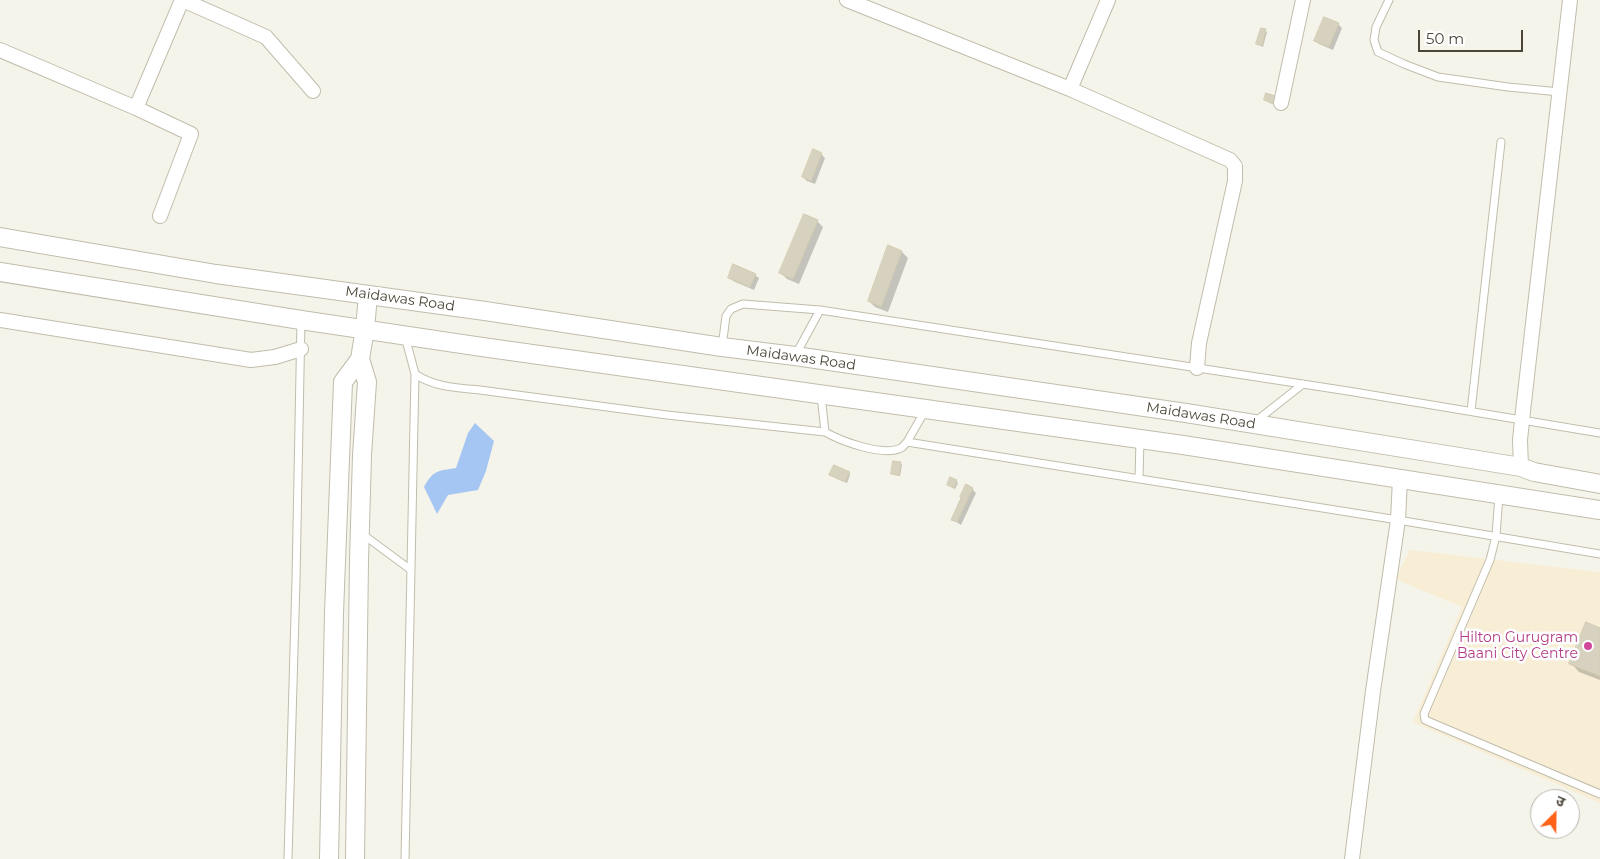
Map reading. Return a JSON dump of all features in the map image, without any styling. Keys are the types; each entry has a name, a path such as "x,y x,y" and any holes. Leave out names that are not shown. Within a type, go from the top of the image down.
{"street":[{"path":"136,108 182,0 266,37 313,92"},
{"path":"847,0 1070,89 1230,160 1235,166 1235,181 1199,343 1197,368"},
{"path":"1070,89 1108,0"},
{"path":"1281,103 1303,0"},
{"path":"1521,467 1520,440 1570,0"},
{"path":"0,50 136,108 191,134 160,216"},
{"name":"Maidawas Road","path":"0,237 216,274 795,356 1253,424 1521,467 1534,472 1600,484"},
{"path":"0,272 302,320 1140,439 1600,510"},
{"path":"355,859 360,531 362,455 367,382 360,359 368,295"},
{"path":"0,320 251,360 275,357 301,350"},
{"path":"329,859 334,614 343,382 360,359"},
{"path":"1352,859 1373,691 1398,520 1400,479"}],"lane":[{"path":"1389,0 1376,27 1374,40 1378,52 1438,77 1560,92"},
{"path":"1471,411 1501,142"},
{"path":"722,347 726,316 731,309 743,304 820,310 1303,384 1600,433"},
{"path":"795,356 820,310"},
{"path":"288,859 297,571 302,320"},
{"path":"405,335 415,374 405,859"},
{"path":"415,374 426,382 455,388 667,415 825,432 857,446 887,450 901,448 907,442 926,409"},
{"path":"1253,424 1303,384"},
{"path":"820,394 825,432"},
{"path":"1139,479 1140,439"},
{"path":"907,442 1600,554"},
{"path":"1499,494 1496,536 1490,560 1424,714 1425,720 1600,794"},
{"path":"360,531 411,570"}],"shaded area":[{"path":"1410,550 1600,572 1600,803 1580,794 1580,789 1568,789 1413,722 1462,607 1395,579"}],"water":[{"path":"475,423 494,441 486,471 478,490 448,495 437,514 424,487 433,474 456,468 468,433"}],"building":[{"path":"1324,17 1339,23 1329,47 1314,41"},
{"path":"1261,28 1266,29 1262,46 1256,44"},
{"path":"1266,93 1281,98 1278,106 1264,100"},
{"path":"813,149 822,153 811,181 802,177"},
{"path":"804,214 818,220 793,279 779,273"},
{"path":"888,245 902,251 881,307 868,301"},
{"path":"733,264 756,274 750,287 728,278"},
{"path":"893,461 901,462 899,475 891,474"},
{"path":"834,465 850,472 845,482 829,475"},
{"path":"950,477 957,480 954,488 947,485"},
{"path":"966,484 973,488 957,522 951,520"},
{"name":"Hilton Gurugram Baani City Centre","path":"1586,622 1600,628 1600,676 1569,664"}],"place":[{"name":"Hilton Gurugram Baani City Centre","path":"1588,646"}]}
